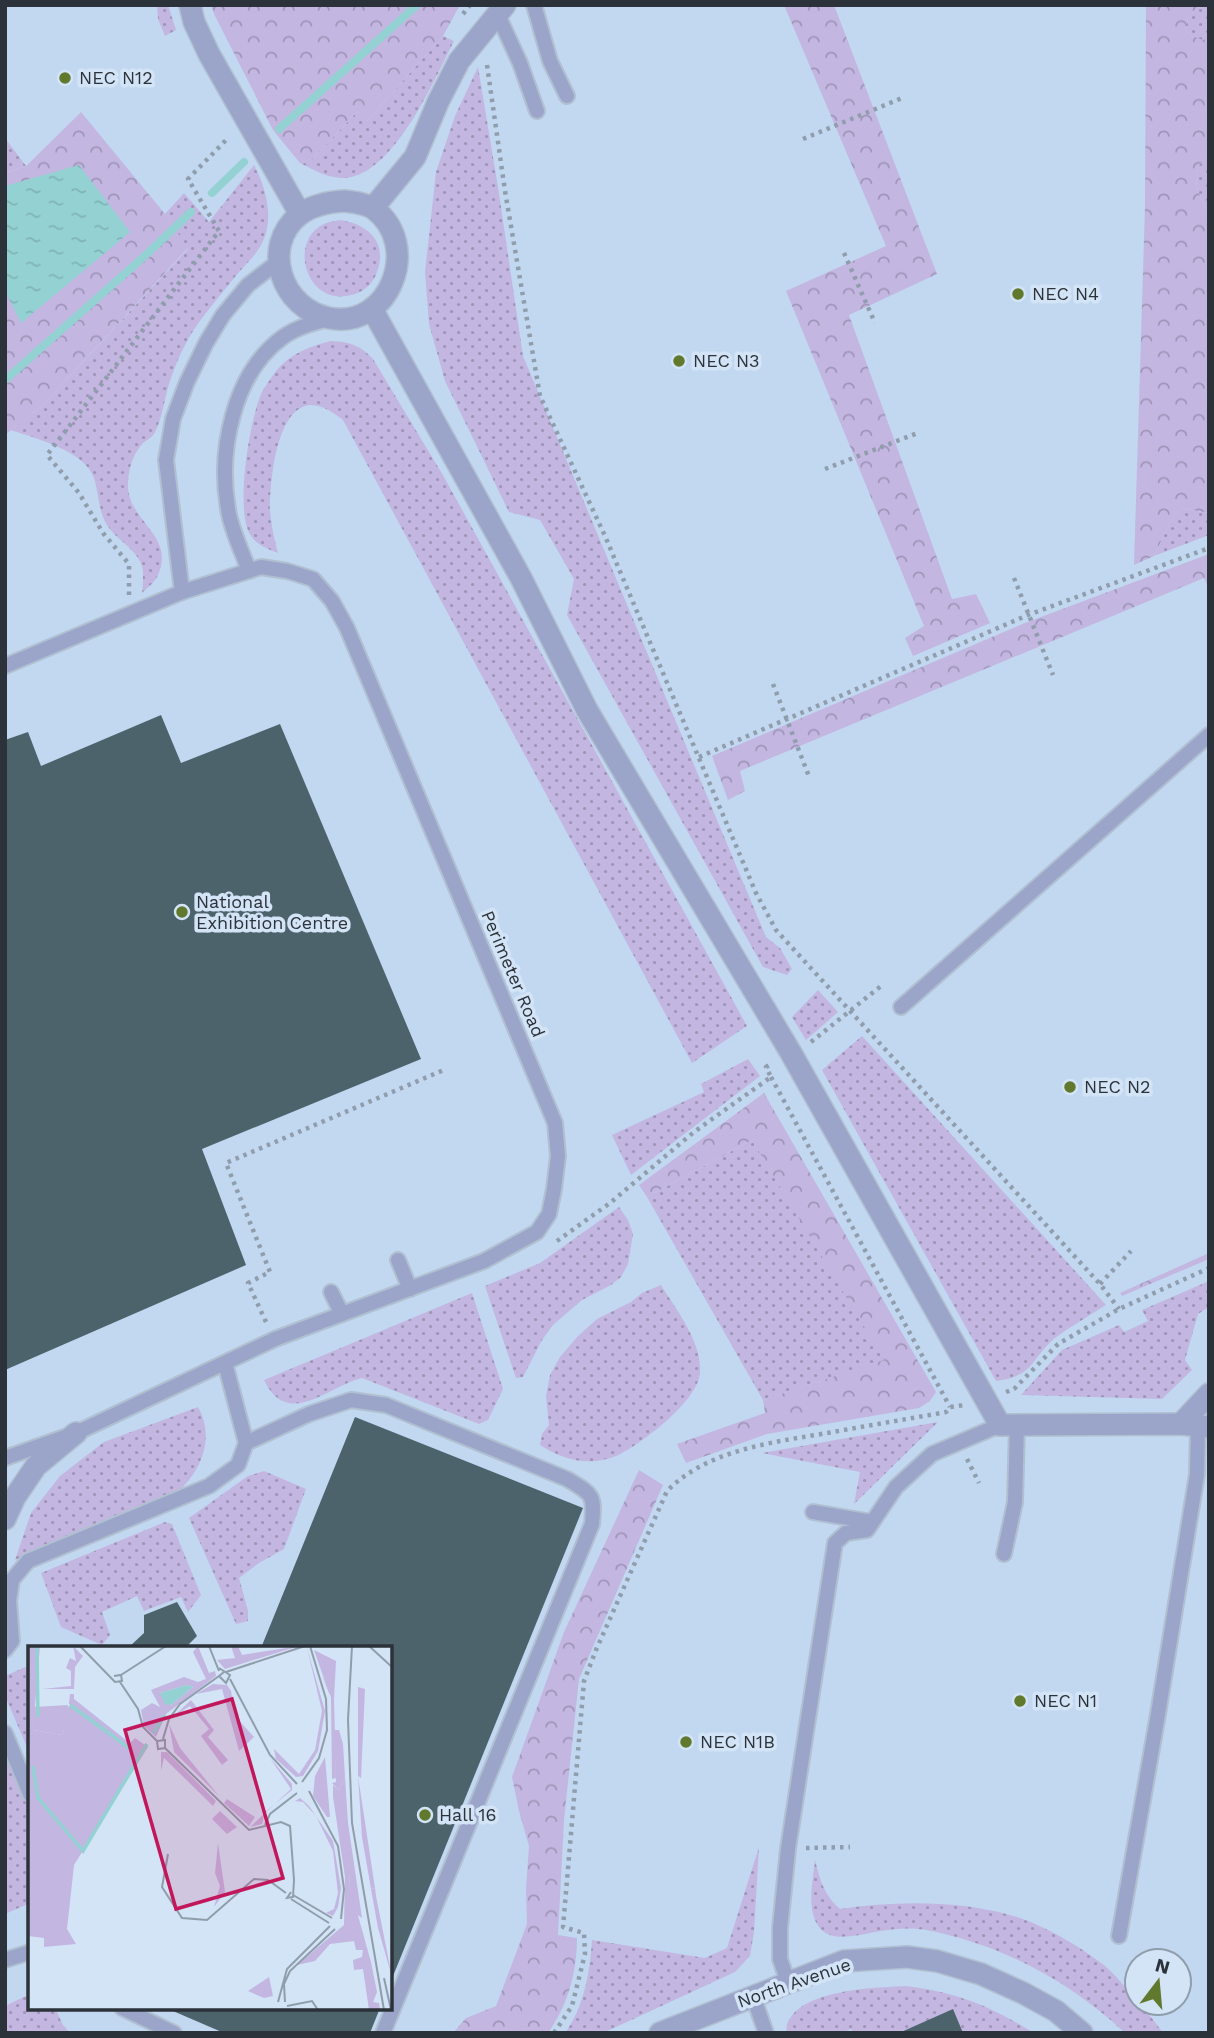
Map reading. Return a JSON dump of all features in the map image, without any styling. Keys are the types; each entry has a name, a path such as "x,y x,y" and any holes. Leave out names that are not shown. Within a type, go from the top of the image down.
{"street":[{"path":"190,5 194,22 209,54 300,214"},
{"path":"373,208 415,157 459,61 501,9"},
{"path":"344,201 373,208 387,223 394,240 398,263 393,282 382,300 372,309 352,318 330,318 308,311 291,296 283,282 279,261 282,239 300,214 324,202 344,201"},
{"path":"372,309 515,566 587,710 791,1054 985,1401 1009,1425 1196,1425 1209,1394"},
{"path":"5,1519 15,1497 36,1466 76,1433"},
{"name":"North Avenue","path":"660,2033 844,1962 907,1957 937,1961 981,1974 1056,2011 1082,2033"}],"lane":[{"path":"534,5 550,61 567,96"},
{"path":"501,9 537,110"},
{"path":"182,592 166,460 173,419 187,382 223,315 248,285 279,261"},
{"path":"249,571 228,511 225,475 232,423 247,381 270,348 300,327 330,318"},
{"name":"Perimeter Road","path":"5,666 182,592 261,567 313,579 347,628 555,1123 558,1156 549,1214 537,1231 484,1261 275,1339 76,1433 5,1458"},
{"path":"901,1007 1209,735"},
{"path":"398,1260 410,1289"},
{"path":"331,1292 342,1314"},
{"path":"5,1650 12,1641 8,1621 12,1580 28,1561 209,1486 238,1465 246,1443 225,1363"},
{"path":"246,1443 309,1414 351,1400 386,1405 567,1479 589,1492 594,1505 592,1524 383,2033"},
{"path":"788,1982 780,1959 780,1928 788,1849 835,1543 846,1533 867,1530 897,1487 932,1454 1009,1425 1014,1502 1004,1554"},
{"path":"1119,1936 1197,1474 1196,1425"},
{"path":"813,1512 872,1522"},
{"path":"5,1733 28,1789"},
{"path":"5,1960 28,1953"},
{"path":"752,1996 766,2033"},
{"path":"126,2010 174,2033"}],"path":[{"path":"475,41 486,56 505,191 540,396 605,536 756,893 776,930 1119,1308"},
{"path":"803,139 902,98"},
{"path":"128,615 129,564 103,533 79,493 47,455 219,231 188,179 247,119"},
{"path":"844,253 875,323"},
{"path":"825,469 919,432"},
{"path":"699,757 1028,615 1209,548"},
{"path":"1014,578 1053,675"},
{"path":"773,684 810,779"},
{"path":"881,986 817,1039 766,1067 950,1407"},
{"path":"275,1339 248,1283 271,1272 226,1163 446,1069"},
{"path":"547,1248 610,1203 694,1132 771,1077"},
{"path":"1100,1284 1131,1251"},
{"path":"555,2033 572,2006 585,1954 584,1933 562,1927 584,1681 667,1491 681,1478 716,1459 765,1444 946,1412 950,1407 985,1401 1014,1389 1058,1344 1119,1308 1209,1268"},
{"path":"788,1849 850,1847"}],"shaded area":[{"path":"5,5 1209,5 1209,2033 5,2033 5,435 42,406 81,112 26,166 5,173"}],"green space":[{"path":"157,5 168,5 176,30 165,36 158,19"},
{"path":"211,5 460,5 443,36 366,122 358,111 313,158 300,163 273,130"},
{"path":"784,5 834,5 937,274 849,315 952,599 976,594 990,623 913,656 905,638 924,626 786,291 886,246"},
{"path":"1146,5 1202,5 1188,17 1185,30 1203,40 1209,38 1209,157 1198,166 1196,187 1209,215 1209,513 1181,508 1170,522 1154,556 1134,565 1145,207"},
{"path":"1202,5 1209,5 1209,38 1203,41 1185,30 1188,17"},
{"path":"443,36 454,41 435,79 409,125 377,163 360,174 341,178 325,175 300,163 313,158 359,110 367,121"},
{"path":"478,67 523,356 766,937 780,948 792,969 787,975 763,967 567,615 574,579 540,520 509,512 445,381 429,324 425,272 436,172 455,116"},
{"path":"81,112 165,214 188,248 42,406 5,435 5,173 26,166"},
{"path":"5,138 26,166 5,173"},
{"path":"1209,157 1209,215 1196,187 1198,166"},
{"path":"254,165 268,209 267,227 262,242 189,338 170,381 157,427 134,456 131,466 129,496 161,550 162,562 157,577 142,593 141,564 107,525 89,468 58,447 11,430 42,406 188,249 165,214 184,193 209,222"},
{"path":"340,220 359,226 373,236 378,243 380,261 376,276 366,288 355,294 338,296 324,292 314,283 307,271 305,258 306,244 313,233 324,224"},
{"path":"331,341 354,345 373,359 444,477 747,1026 692,1063 343,420 323,407 309,405 298,410 289,420 277,450 271,484 270,515 278,553 251,536 246,524 244,487 252,424 261,394 276,371 294,355"},
{"path":"1181,508 1209,513 1209,535 1154,556 1170,522"},
{"path":"1209,554 1209,589 1204,578 740,771 745,791 728,800 712,756 1025,623"},
{"path":"818,990 838,1012 806,1040 792,1017"},
{"path":"862,1036 1106,1305 1055,1338 1031,1366 1009,1379 996,1381 822,1070"},
{"path":"748,1059 760,1076 631,1175 612,1135 704,1092 701,1084"},
{"path":"764,1093 936,1392 930,1401 919,1408 767,1434 686,1463 677,1444 765,1413 763,1400 884,1360 752,1140 647,1197 639,1185"},
{"path":"752,1140 885,1360 763,1400 647,1197"},
{"path":"619,1207 633,1234 628,1264 621,1277 582,1300 553,1325 523,1377 516,1378 485,1286 540,1263"},
{"path":"1209,1253 1209,1259 1122,1296 1120,1293"},
{"path":"1209,1281 1209,1307 1198,1314 1185,1360 1192,1370 1162,1399 1021,1395 1062,1350 1119,1325 1124,1332 1148,1321 1142,1310"},
{"path":"661,1285 693,1338 700,1361 697,1384 681,1407 656,1430 613,1457 596,1461 574,1460 540,1445 542,1434 549,1425 546,1396 550,1375 560,1357 597,1319"},
{"path":"472,1293 503,1389 488,1420 479,1424 362,1378 309,1401 297,1403 285,1402 274,1395 264,1380"},
{"path":"198,1407 205,1431 202,1455 191,1477 174,1495 15,1560 31,1513 60,1476 104,1442"},
{"path":"938,1422 854,1504 860,1472 762,1453"},
{"path":"639,1470 663,1485 579,1679 564,1820 558,1935 577,1938 570,1988 548,2033 453,2033 466,2018 496,2006 527,1924 529,1846 512,1777 564,1632"},
{"path":"264,1471 306,1489 284,1549 239,1578 248,1621 236,1624 189,1518 248,1476"},
{"path":"165,1522 172,1524 201,1595 188,1612 181,1597 144,1611 137,1596 102,1612 110,1635 102,1645 61,1627 41,1573"},
{"path":"28,1666 28,1749 5,1696 5,1676"},
{"path":"5,1751 28,1803 28,1904 5,1914"},
{"path":"759,1847 750,1956 735,1972 603,2033 565,2033 577,2012 585,1989 592,1940 705,1958 727,1948"},
{"path":"815,1860 823,1887 840,1909 882,1904 947,1904 1010,1915 1047,1929 1104,1965 1123,1985 1123,2017 1151,2017 1163,2033 1125,2033 1088,2002 1048,1976 1005,1954 960,1938 913,1929 847,1937 828,1934 815,1920 812,1890"},
{"path":"905,1986 957,1996 1003,2015 1034,2033 853,2033 851,2029 842,2033 786,2033 787,2023 796,2011 824,1997 840,1992"},
{"path":"28,1995 28,2010 56,2010 70,2033 5,2033 5,2006"}],"water":[{"path":"79,165 130,232 21,323 5,291 5,186"}],"building":[{"name":"National Exhibition Centre","path":"161,715 181,763 280,724 421,1059 202,1149 246,1265 5,1370 5,740 28,732 41,766"},
{"name":"Hall 16","path":"355,1417 583,1508 392,1979 392,1646 262,1646"},
{"path":"177,1602 197,1636 187,1646 130,1646 144,1633 144,1615"},
{"path":"953,2009 963,2033 899,2033"},
{"path":"171,2010 379,2010 370,2033 224,2033"}],"waterway":[{"path":"279,129 417,5"},
{"path":"212,193 244,162"},
{"path":"5,380 191,212"}],"place":[{"name":"NEC N12","path":"65,78"},
{"name":"NEC N4","path":"1018,294"},
{"name":"NEC N3","path":"679,361"},
{"name":"National Exhibition Centre","path":"182,912"},
{"name":"NEC N2","path":"1070,1087"},
{"name":"NEC N1","path":"1020,1701"},
{"name":"NEC N1B","path":"686,1742"},
{"name":"Hall 16","path":"425,1815"}]}
